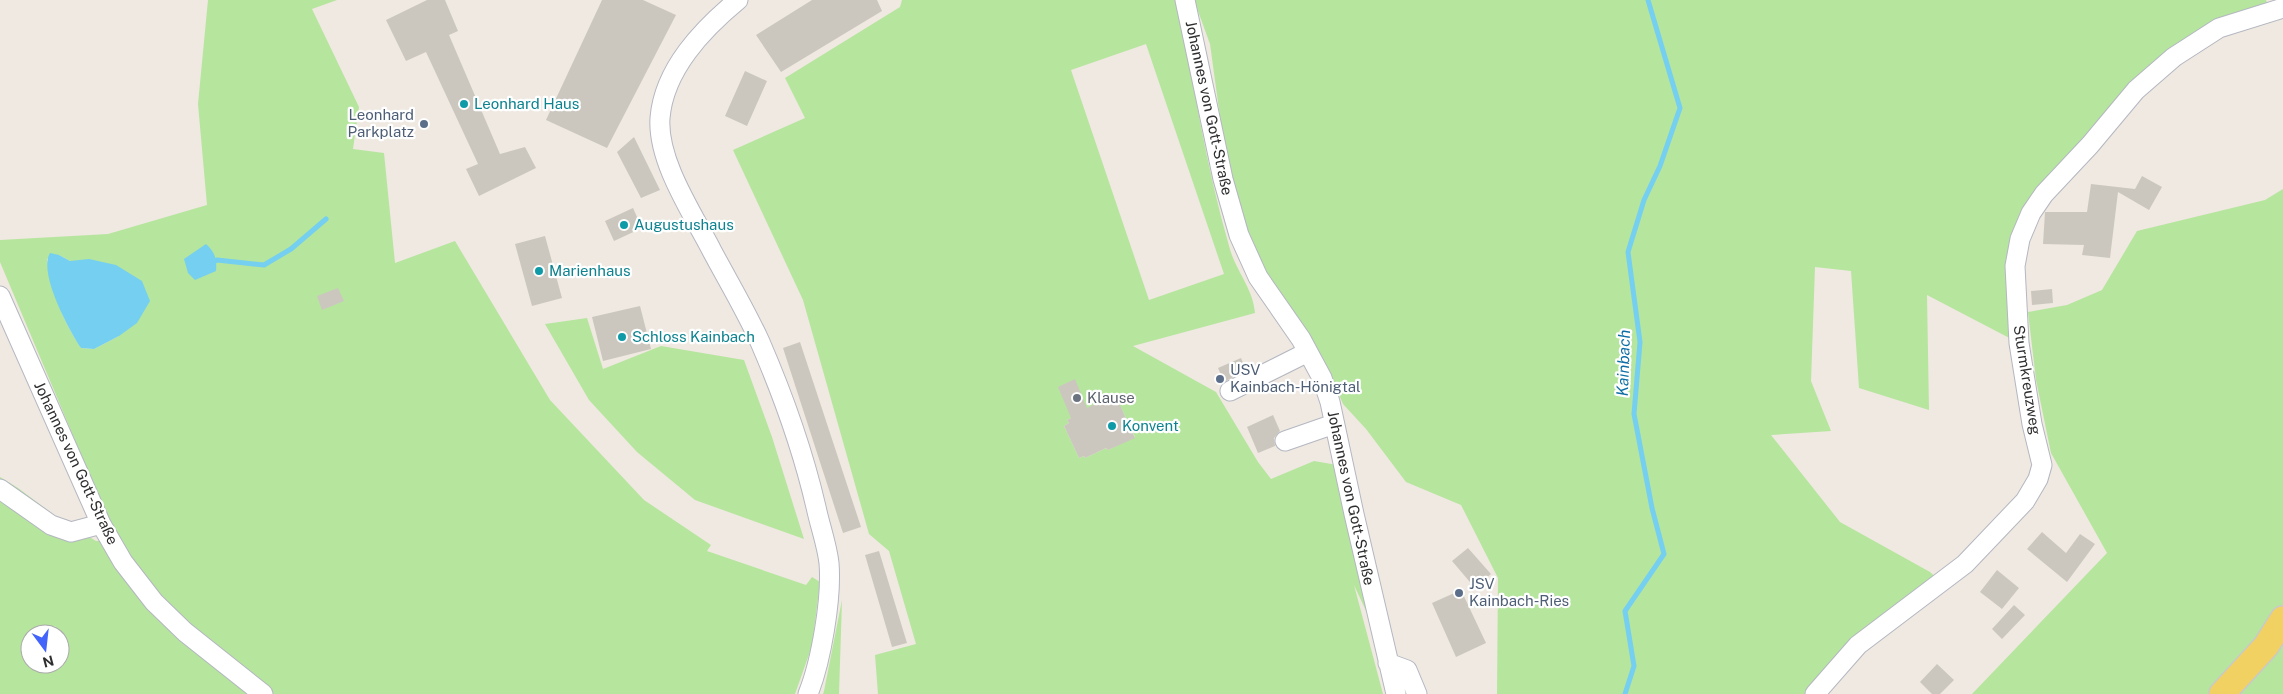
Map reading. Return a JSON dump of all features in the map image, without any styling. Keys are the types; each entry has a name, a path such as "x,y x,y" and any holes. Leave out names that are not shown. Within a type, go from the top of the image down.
{"main road":[{"path":"2222,694 2266,646 2283,619"}],"street":[{"path":"738,0 715,19 692,45 672,78 660,118 663,146 676,182 759,341 794,427 809,477 829,564 827,604 819,655 808,694"},
{"name":"Johannes von Gott-Straße","path":"1185,0 1223,179 1239,235 1258,277 1302,339 1322,378 1396,694"},
{"name":"Sturmkreuzweg","path":"1814,694 1858,645 1965,564 2025,501 2038,479 2042,465 2032,424 2019,343 2015,266 2020,239 2030,213 2044,194 2090,145 2136,90 2174,57 2219,28 2283,8"},
{"name":"Johannes von Gott-Straße","path":"0,296 101,524 123,562 154,602 185,632 263,694"},
{"path":"1230,391 1308,352"},
{"path":"1285,441 1334,424"},
{"path":"0,488 51,525 71,532 101,524"},
{"path":"1388,663 1407,670 1417,694"}],"green space":[{"path":"208,0 337,0 312,9 359,107 353,149 384,153 395,263 455,241 550,400 644,500 711,545 707,551 806,585 812,577 820,582 812,646 795,694 0,694 0,477 58,518 96,541 117,540 0,262 0,240 108,234 207,205 198,104","holes":["59,255 70,261 119,336 94,349 81,348 63,316 51,283 47,259"]},
{"path":"902,0 1178,0 1213,185 1232,255 1251,295 1255,313 1133,346 1216,392 1258,462 1271,479 1314,461 1343,466 1387,656 1354,585 1383,694 878,694 875,655 916,644 889,551 869,534 803,300 733,150 805,118 785,78 900,7","holes":["1146,44 1224,274 1149,300 1071,70","1115,395 1135,437 1108,450 1106,448 1085,458 1084,456 1079,458 1064,426 1069,423 1067,420"]},
{"path":"1194,0 2266,0 2270,11 2219,28 2136,90 2020,239 2019,343 1927,295 1929,410 1859,388 1851,271 1815,267 1811,381 1831,431 1771,435 1840,522 1930,572 1942,583 1815,694 1497,694 1498,578 1461,505 1406,482 1366,429 1343,404 1323,358 1264,274 1244,230 1225,153 1210,44"},
{"path":"2283,189 2283,694 1972,694 2107,553 2051,453 2036,380 2028,312 2067,305 2102,290 2137,231 2265,200"},
{"path":"587,318 603,369 661,346 744,360 772,437 804,539 695,500 637,452 589,400 545,324"},
{"path":"842,600 839,694 823,694 824,691"}],"water":[{"path":"206,244 215,256 216,271 195,280 188,273 184,259"},
{"path":"50,253 70,261 89,259 116,265 142,281 150,301 137,323 119,336 94,349 81,348 69,328 51,287 47,262"}],"building":[{"name":"Leonhard Haus","path":"427,0 445,0 458,31 449,35 500,154 525,147 536,168 479,196 466,169 478,164 426,52 406,61 386,20"},
{"path":"602,0 643,0 676,15 607,148 546,120"},
{"path":"812,0 877,0 882,11 781,72 756,35"},
{"path":"745,71 767,81 747,126 725,116"},
{"path":"634,137 660,190 641,198 617,152"},
{"path":"2142,176 2162,187 2149,210 2118,192 2110,258 2082,255 2084,245 2043,244 2045,212 2087,212 2091,184 2135,189"},
{"name":"Augustushaus","path":"633,208 642,228 614,241 605,221"},
{"name":"Marienhaus","path":"545,236 562,298 532,306 515,244"},
{"path":"338,288 344,301 322,310 317,296"},
{"path":"2052,289 2053,303 2032,305 2031,291"},
{"name":"Schloss Kainbach","path":"640,306 651,349 603,361 592,317"},
{"path":"800,342 861,527 843,533 783,348"},
{"path":"1241,358 1246,370 1224,382 1218,368"},
{"name":"Konvent","path":"1075,379 1087,408 1115,394 1135,438 1108,450 1106,448 1085,458 1084,456 1079,458 1064,426 1069,423 1067,420 1071,418 1058,387"},
{"path":"1273,415 1280,431 1274,438 1275,446 1258,453 1247,427"},
{"path":"2042,532 2066,553 2080,534 2095,544 2067,582 2027,549"},
{"path":"1468,548 1491,574 1475,588 1452,561"},
{"path":"879,551 907,643 892,647 865,555"},
{"path":"1997,570 2019,588 2002,609 1980,592"},
{"path":"1461,590 1486,643 1456,657 1432,603"},
{"path":"2014,605 2025,615 2002,639 1992,629"},
{"path":"1937,664 1954,680 1940,694 1932,694 1920,682"}],"waterway":[{"name":"Kainbach","path":"1625,694 1634,666 1625,611 1664,554 1652,508 1634,414 1640,342 1628,252 1644,200 1660,166 1680,108 1648,0"},
{"path":"213,262 217,260 264,265 291,249 326,219"}],"place":[{"name":"Leonhard Haus","path":"464,104"},
{"name":"Leonhard Parkplatz","path":"424,124"},
{"name":"Augustushaus","path":"624,225"},
{"name":"Marienhaus","path":"539,271"},
{"name":"Schloss Kainbach","path":"622,337"},
{"name":"USV Kainbach-Hönigtal","path":"1220,379"},
{"name":"Klause","path":"1077,398"},
{"name":"Konvent","path":"1112,426"},
{"name":"JSV Kainbach-Ries","path":"1459,593"}]}
